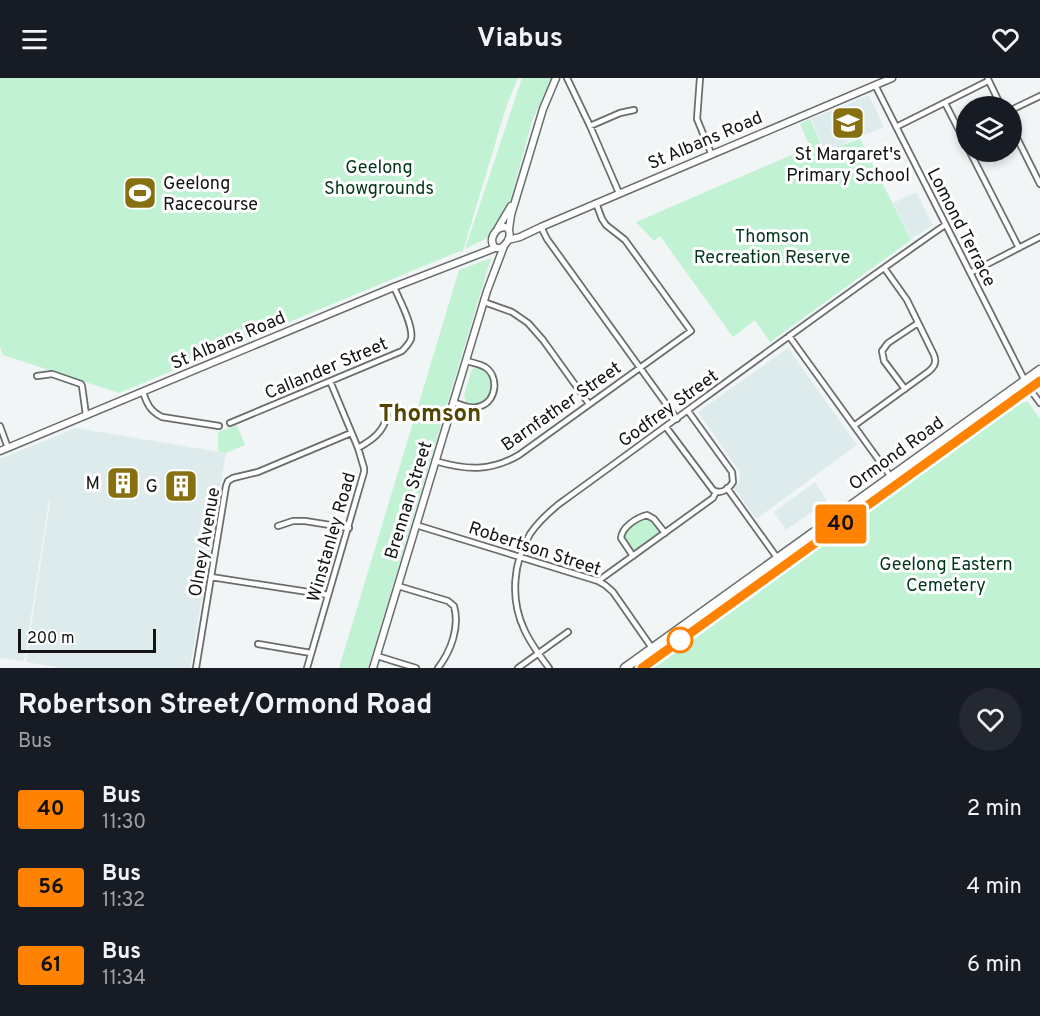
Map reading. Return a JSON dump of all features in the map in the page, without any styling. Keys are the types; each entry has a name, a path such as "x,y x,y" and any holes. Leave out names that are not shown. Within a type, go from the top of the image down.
{"highway":[{"name":"Ormond Road","path":"625,668 780,562 1027,385 1040,370"},
{"name":"Ormond Road","path":"642,668 891,477 1027,385 1040,381"}],"street":[{"path":"509,230 511,215 543,109 556,78"},
{"path":"567,78 619,194"},
{"path":"700,78 697,119 711,153"},
{"name":"St Albans Road","path":"0,451 394,287 469,257 498,249 541,226 892,78"},
{"path":"896,127 988,79 996,96"},
{"name":"Lomond Terrace","path":"875,85 1027,385 1040,403"},
{"path":"1022,105 1040,96"},
{"path":"945,103 956,124"},
{"path":"590,126 620,113 634,110"},
{"path":"1022,147 1039,180"},
{"path":"975,162 1019,248"},
{"path":"495,233 518,192"},
{"name":"Barnfather Street","path":"435,461 458,467 476,468 495,466 508,461 691,331 625,240 606,225 596,203"},
{"name":"Godfrey Street","path":"549,668 523,627 517,607 516,576 529,536 546,515 789,336 945,225"},
{"path":"541,226 547,239 677,418"},
{"name":"St Albans Road","path":"469,257 502,227 517,233 531,231"},
{"name":"Brennan Street","path":"373,668 484,302 509,230"},
{"name":"Brennan Street","path":"494,271 495,248 492,243 495,233"},
{"path":"970,273 1040,237"},
{"path":"855,425 934,368 936,362 902,293 885,269"},
{"name":"Callander Street","path":"230,423 402,351 409,343 411,329 394,287"},
{"path":"484,302 512,312 528,323 589,404"},
{"path":"905,389 884,361 882,351 888,343 918,323"},
{"path":"789,336 891,477"},
{"path":"453,402 468,407 482,406 491,399 495,390 490,371 467,361"},
{"path":"37,376 52,374 81,384 86,416"},
{"name":"Winstanley Road","path":"307,668 364,472 358,448 330,381"},
{"path":"143,392 149,408 162,417 219,426"},
{"path":"666,427 713,490 716,492 728,488 733,482 732,472 688,411"},
{"path":"358,448 377,435 385,424 387,415"},
{"path":"0,426 8,448"},
{"name":"Olney Avenue","path":"196,668 226,484 232,478 258,472 351,433"},
{"path":"728,488 780,562"},
{"path":"598,581 713,498 716,492"},
{"path":"633,556 621,538 623,531 630,524 647,515 654,519 664,533"},
{"path":"278,526 293,521 305,521 349,528"},
{"name":"Robertson Street","path":"416,525 598,581 613,592 652,648"},
{"path":"211,577 328,595"},
{"path":"398,586 448,601 454,606 456,617 452,641 438,668"},
{"path":"519,668 568,632"},
{"path":"258,644 311,653"},
{"path":"377,656 416,668"}],"shaded area":[{"name":"St Margaret's Primary School","path":"867,96 884,127 825,151 811,119"},
{"path":"916,192 933,225 911,239 893,203"},
{"path":"788,348 857,445 756,519 734,488 740,480 740,472 698,412"},
{"path":"76,428 226,453 190,668 62,668 26,662 49,500 24,661 0,658 0,459"},
{"path":"815,482 827,501 786,530 774,512"}],"green space":[{"name":"Geelong Racecourse","path":"0,78 518,78 507,104 463,251 119,393 3,355 0,347"},
{"path":"522,78 552,78 532,121 510,202 489,237 465,249"},
{"name":"Thomson Recreation Reserve","path":"810,119 824,151 860,139 911,240 770,342 755,320 733,337 660,236 654,241 636,222 810,147 800,124"},
{"path":"491,258 368,668 339,668 459,270"},
{"path":"472,369 484,371 489,377 491,391 482,402 475,404 466,402 464,395"},
{"name":"Geelong Eastern Cemetery","path":"1023,402 1028,402 1040,419 1040,668 653,668"},
{"path":"237,425 245,445 226,453 218,451 218,432"},
{"path":"650,518 659,530 659,534 637,551 632,549 623,538 636,523"}],"bus line":[{"name":"40","path":"642,668 1040,381"}],"place":[{"name":"St Margaret's Primary School","path":"848,123"},
{"name":"Geelong Racecourse","path":"140,193"},
{"name":"M","path":"123,483"},
{"name":"G","path":"181,486"}],"district":[{"name":"Thomson","path":"430,413"}],"park label":[{"name":"Geelong Showgrounds","path":"379,178"}]}
